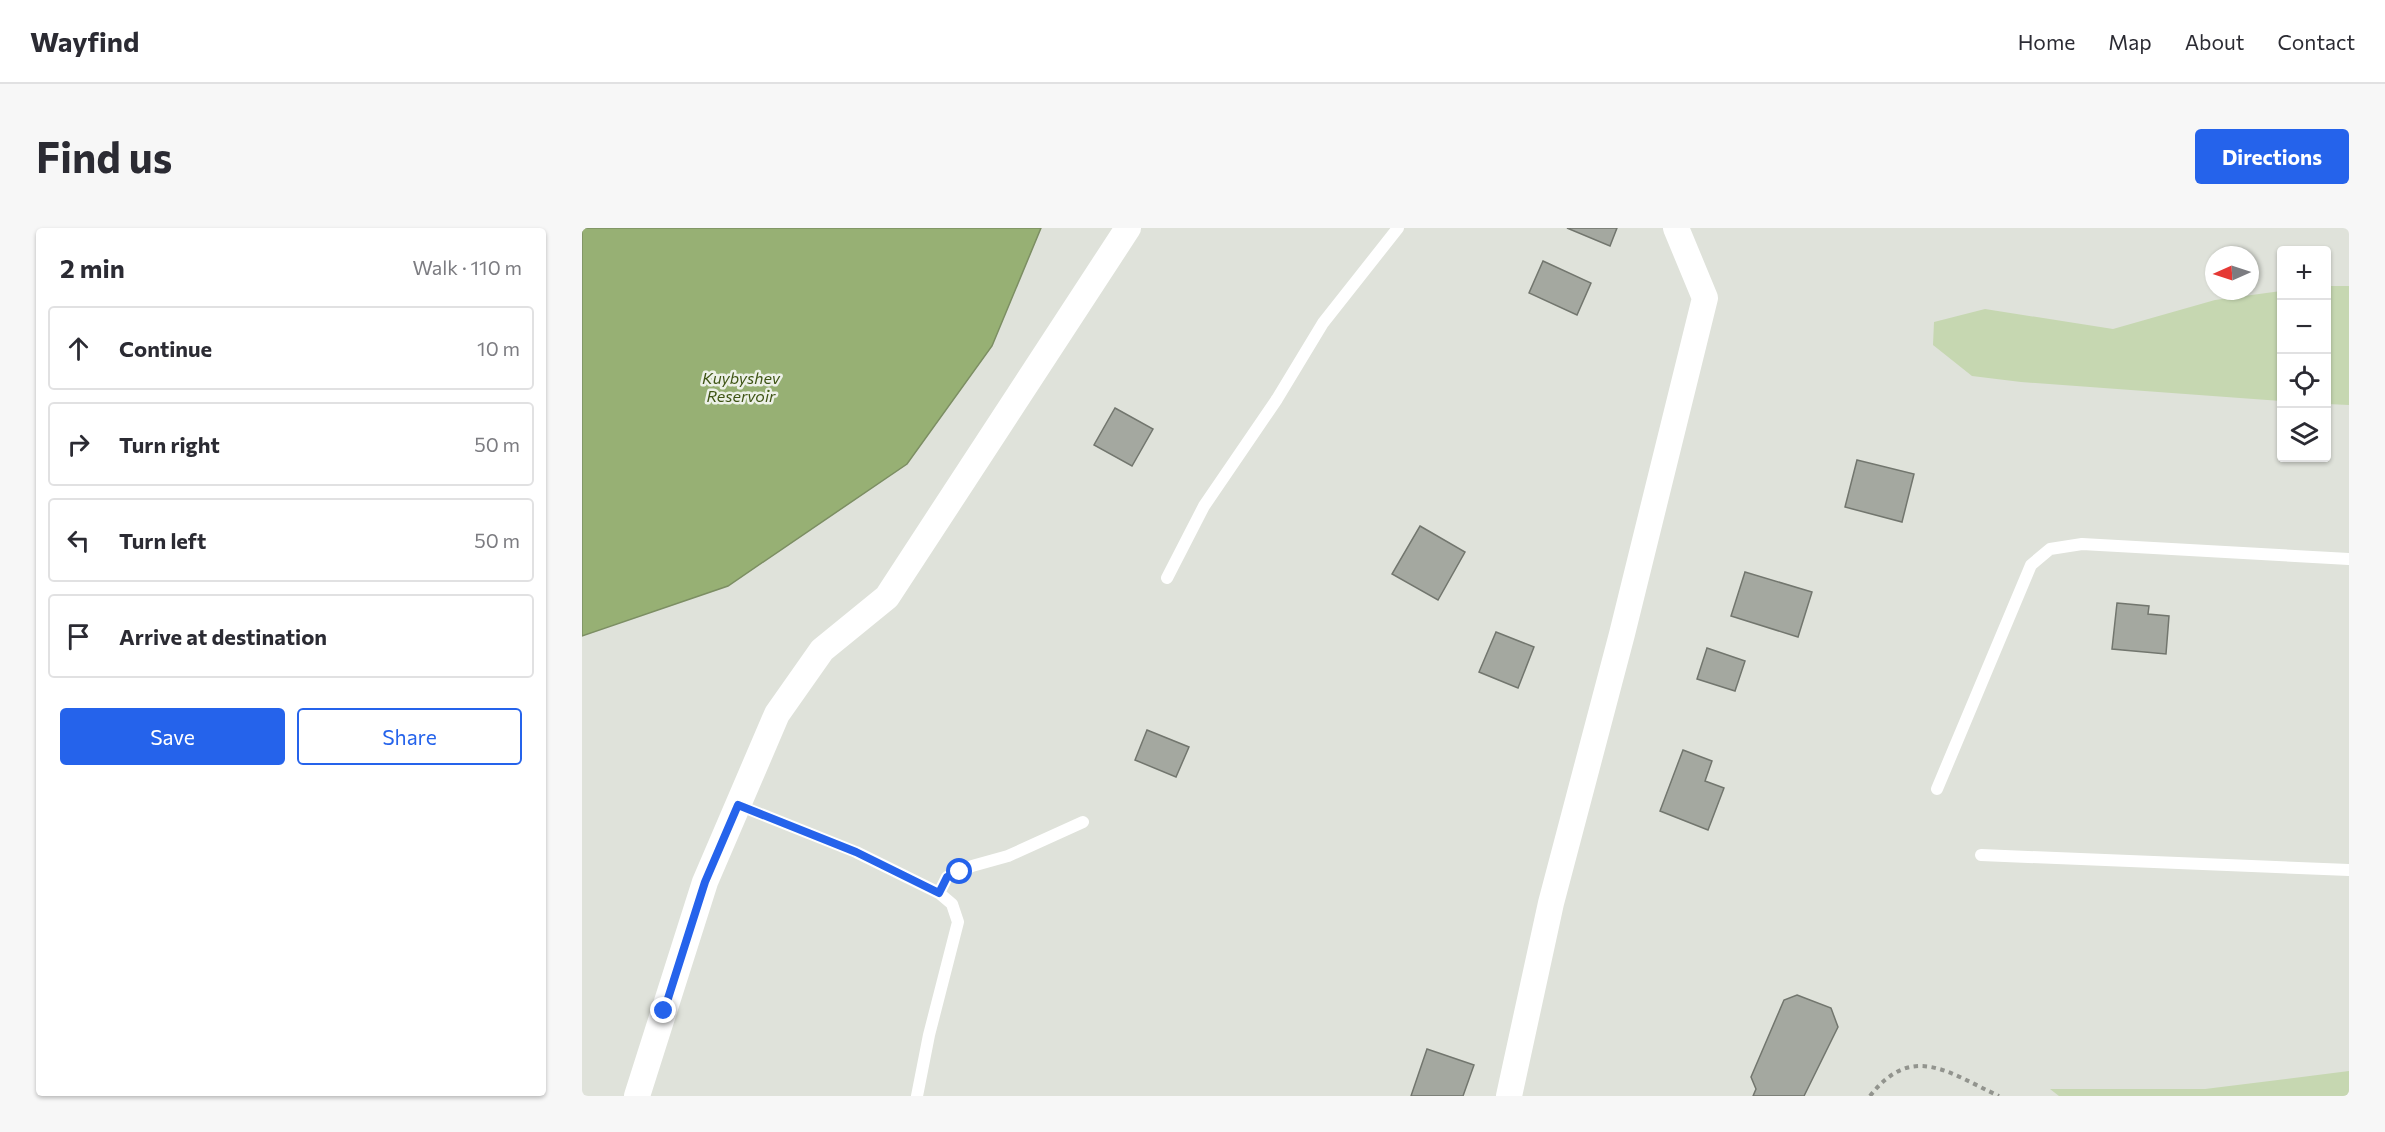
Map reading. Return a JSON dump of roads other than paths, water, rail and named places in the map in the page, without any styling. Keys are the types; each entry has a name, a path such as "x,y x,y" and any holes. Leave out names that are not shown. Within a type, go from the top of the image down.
{"street":[{"path":"638,1096 705,882 777,714 822,650 887,597 1128,228"},
{"path":"1509,1096 1551,903 1705,298 1676,228"}],"lane":[{"path":"1167,578 1204,506 1277,399 1323,323 1398,228"},
{"path":"1937,789 2031,565 2050,549 2082,544 2349,559"},
{"path":"738,805 856,852 939,893 952,904 958,922 929,1035 918,1096"},
{"path":"939,893 947,877 972,866 1008,856 1083,822"},
{"path":"1981,855 2349,870"}],"water":[{"name":"Kuybyshev Reservoir","path":"582,228 1041,228 992,346 907,464 728,586 582,636"}]}
